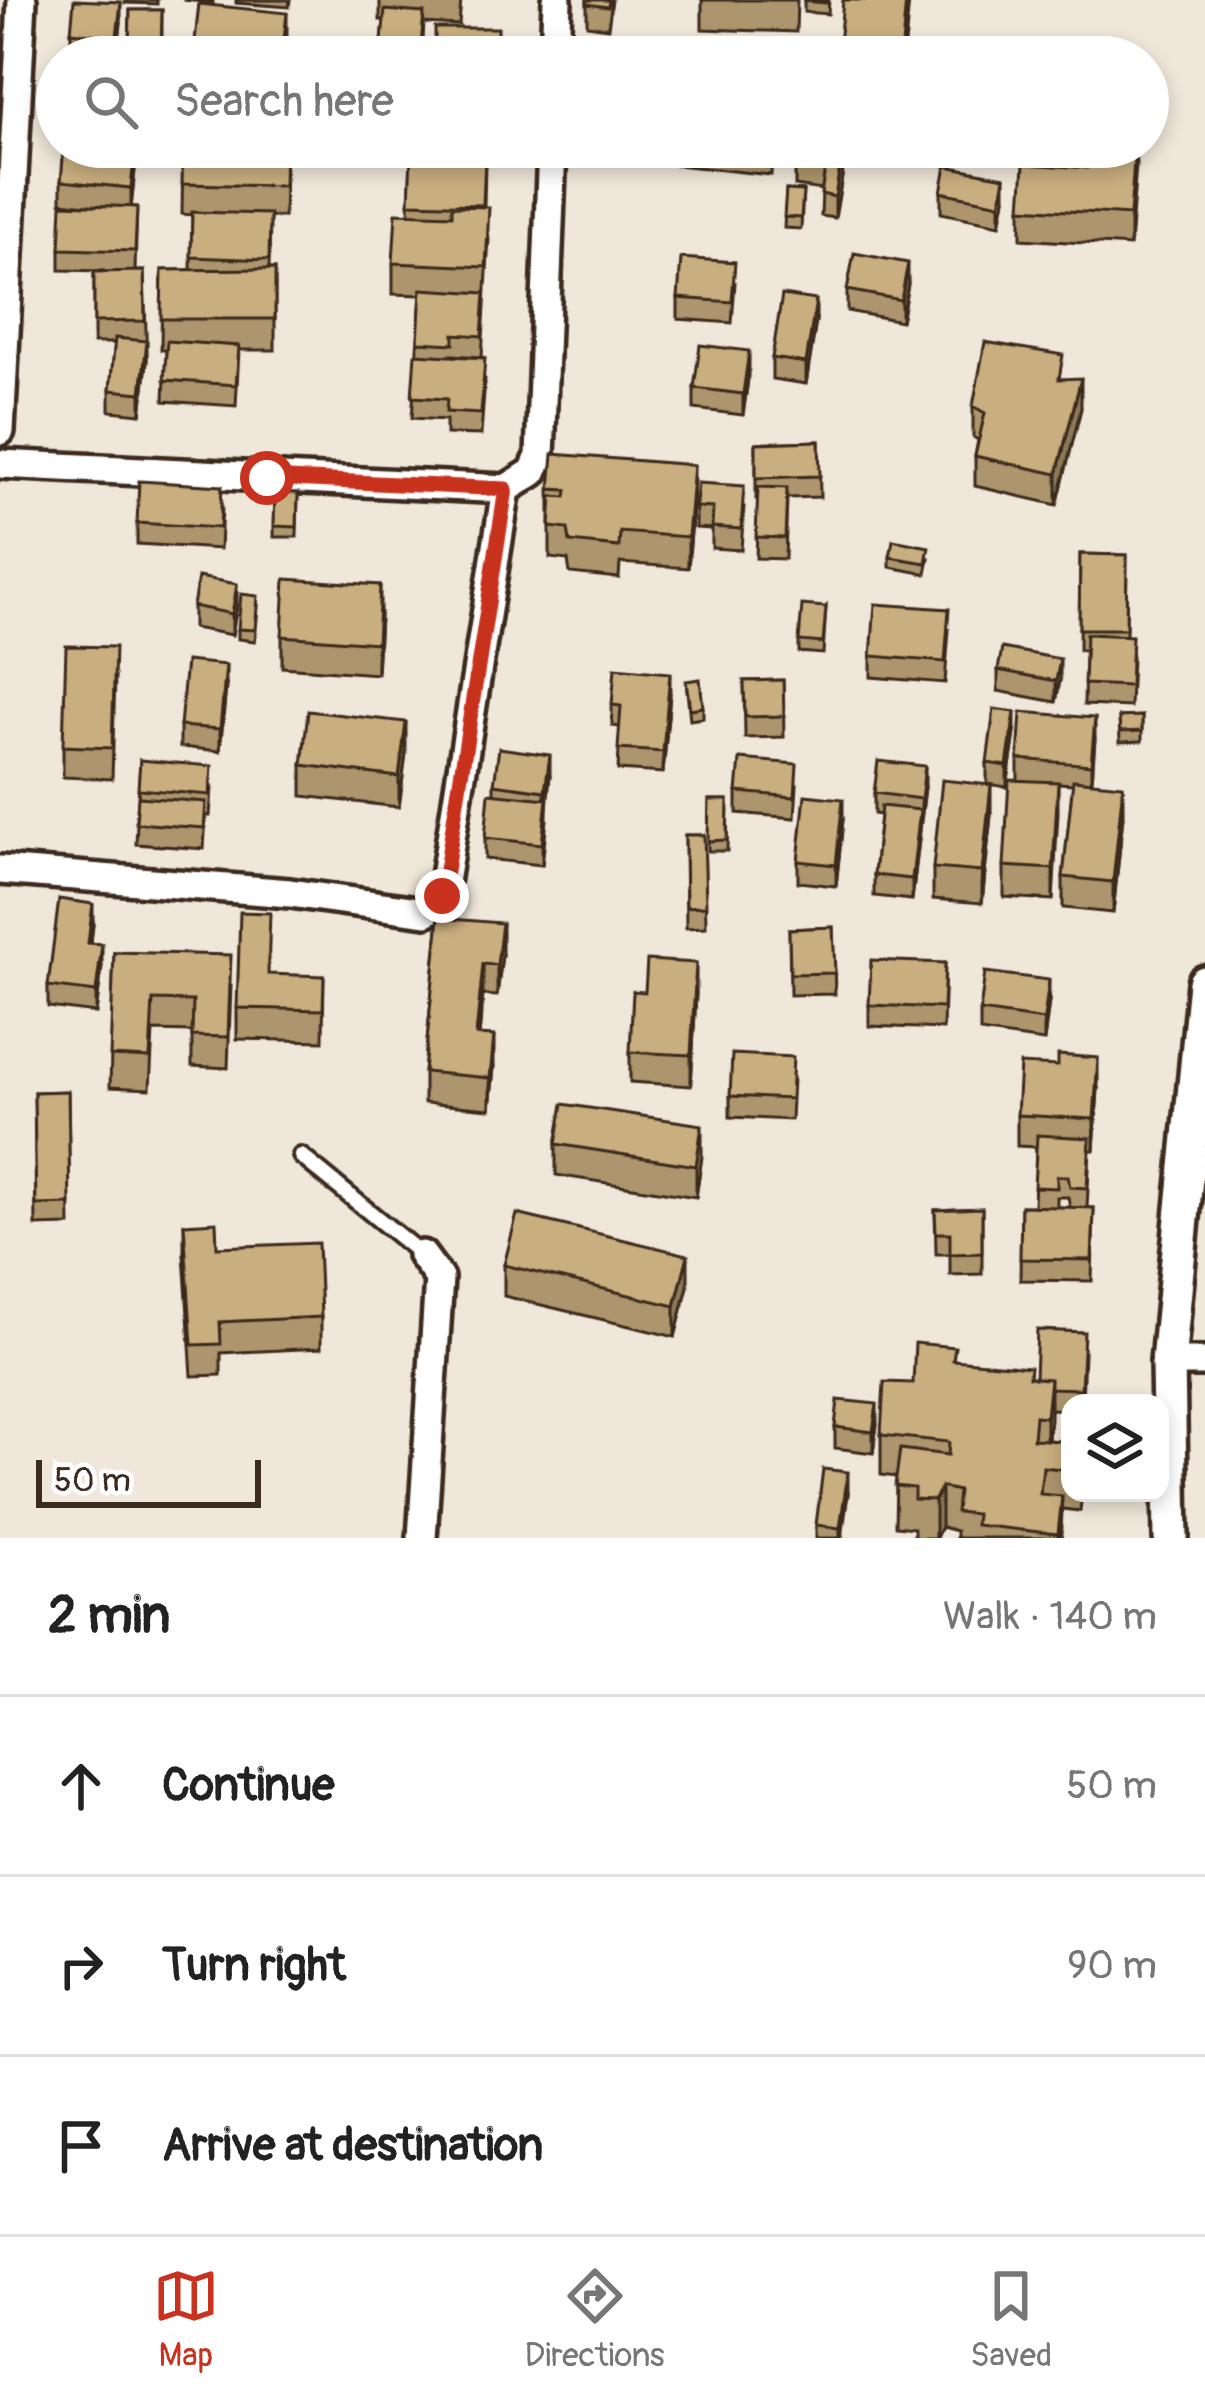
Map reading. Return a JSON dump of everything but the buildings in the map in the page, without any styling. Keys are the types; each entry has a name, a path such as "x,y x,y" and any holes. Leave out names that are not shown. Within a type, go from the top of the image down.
{"street":[{"path":"0,430 22,0"},
{"path":"556,36 557,0"},
{"path":"0,464 506,489 533,472 540,456 551,168"},
{"path":"0,870 290,893 426,912 435,908 446,875 506,489"},
{"path":"1171,1538 1168,1362 1198,1121 1205,983"},
{"path":"422,1255 439,1278 422,1538"},
{"path":"1168,1362 1205,1362"}],"lane":[{"path":"301,1156 422,1255"}],"route":[{"path":"267,478 506,489 442,896"}]}
